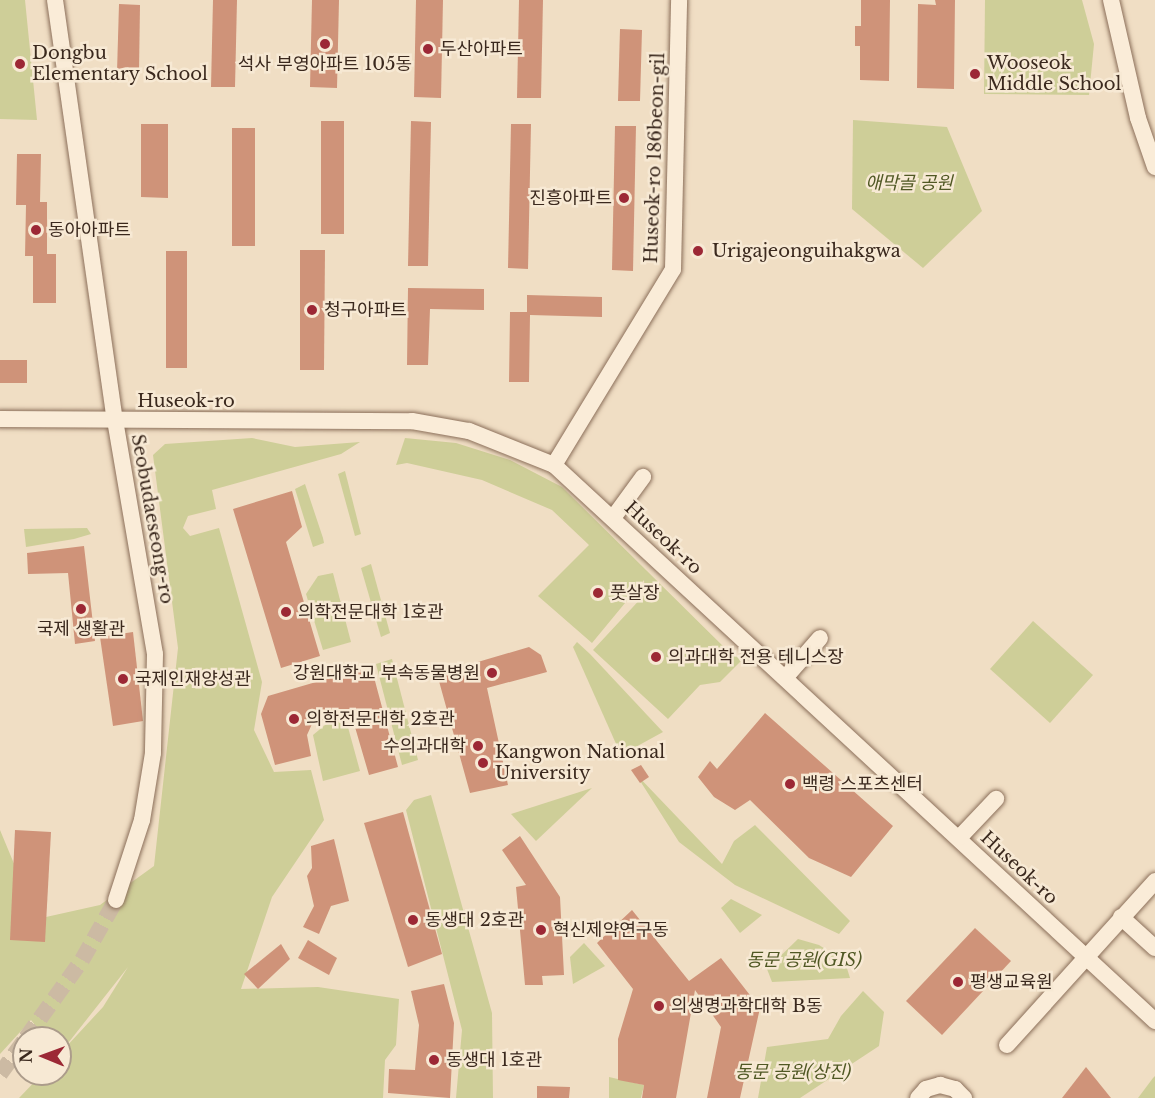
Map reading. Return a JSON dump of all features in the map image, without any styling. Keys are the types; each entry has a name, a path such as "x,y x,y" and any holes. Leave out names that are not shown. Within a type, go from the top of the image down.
{"street":[{"name":"Seobudaeseong-ro","path":"55,0 115,420 155,654 153,753 142,820 116,900"},
{"name":"Huseok-ro 186beon-gil","path":"554,465 673,269 679,0"},
{"path":"1111,0 1138,118 1155,167"},
{"name":"Huseok-ro","path":"0,419 412,422 469,431 554,465 614,518 1155,1022"},
{"path":"614,518 643,477"},
{"path":"784,678 820,638"},
{"path":"959,838 996,799"},
{"path":"1007,1045 1155,881"},
{"path":"1121,917 1155,948"},
{"path":"918,1098 926,1089 940,1085 955,1089 964,1098"}],"green space":[{"name":"Dongbu Elementary School","path":"0,0 25,0 37,120 0,119"},
{"path":"985,0 1082,0 1094,44 1089,95 984,94"},
{"name":"애막골 공원","path":"853,120 947,127 982,211 923,268 852,209"},
{"path":"252,438 295,447 360,442 341,454 212,490 216,509 188,516 183,528 190,536 219,528 262,682 254,730 274,772 311,770 324,820 272,897 241,989 318,987 399,999 396,1045 385,1060 383,1098 19,1098 30,1086 72,1086 72,1040 103,1007 128,967 72,1038 72,1026 36,1026 31,1020 26,1026 12,1026 12,1041 0,1054 0,830 37,919 100,905 154,866 178,648 153,455 165,444"},
{"path":"405,438 456,443 510,460 562,487 730,653 742,660 720,682 700,685 668,719 593,650 645,594 644,580 592,643 538,596 589,545 552,510 482,480 407,463 396,465"},
{"path":"345,471 361,534 355,536 338,474"},
{"path":"305,484 324,543 313,547 295,489"},
{"path":"87,528 91,534 26,547 24,529"},
{"path":"371,564 390,633 381,637 361,568"},
{"path":"333,573 351,642 323,650 306,594 318,576"},
{"path":"1033,621 1093,675 1050,723 990,669"},
{"path":"577,642 663,732 621,755 573,647"},
{"path":"392,659 418,760 402,765 376,664"},
{"path":"346,720 360,771 323,781 313,735 325,725"},
{"path":"635,773 722,864 734,841 755,825 850,921 839,934 735,885 679,842"},
{"path":"592,788 536,841 511,814"},
{"path":"431,795 492,1013 493,1098 456,1098 462,1030 406,810 414,800"},
{"path":"731,899 762,915 740,933 721,908"},
{"name":"동문 공원(GIS)","path":"798,939 819,945 845,962 850,978 772,982 767,969"},
{"path":"584,943 605,966 573,984 570,957"},
{"name":"동문 공원(상진)","path":"863,991 884,1012 879,1046 800,1098 758,1098 767,1047 828,1039 841,1016"},
{"path":"1155,1076 1155,1098 1138,1098 1153,1078"},
{"path":"609,1077 644,1085 641,1098 609,1098"}],"building":[{"path":"213,0 237,0 235,87 211,87"},
{"name":"석사 부영아파트 105동","path":"312,0 339,0 337,88 310,87"},
{"name":"두산아파트","path":"416,0 443,0 441,98 414,97"},
{"name":"두산아파트","path":"519,0 543,0 541,98 517,98"},
{"path":"861,0 890,0 889,81 860,80 860,46 855,46 855,26 861,26"},
{"path":"935,0 955,0 954,89 917,88 918,4 936,5"},
{"path":"119,4 140,5 139,72 117,72"},
{"path":"620,29 642,30 640,101 618,101"},
{"path":"321,121 344,121 344,234 321,234"},
{"path":"411,121 431,122 428,266 408,266"},
{"path":"141,124 168,124 168,198 141,197"},
{"name":"진흥아파트","path":"511,124 531,124 528,269 508,268"},
{"name":"진흥아파트","path":"615,126 636,126 633,271 612,270"},
{"path":"232,128 255,128 255,246 232,246"},
{"name":"동아아파트","path":"17,154 41,154 40,202 47,202 47,254 56,254 56,303 33,303 33,256 25,256 26,205 16,205"},
{"name":"청구아파트","path":"300,250 325,250 324,370 300,370"},
{"path":"166,251 187,251 187,368 166,368"},
{"path":"408,288 484,289 484,310 430,309 428,365 407,365"},
{"path":"527,295 602,297 602,317 530,315 529,382 509,382 510,312 527,312"},
{"path":"0,360 27,360 27,383 0,383"},
{"name":"의학전문대학 1호관","path":"292,491 302,527 286,542 320,656 281,668 233,509"},
{"name":"국제 생활관","path":"84,546 95,641 75,644 68,573 28,574 27,553"},
{"name":"국제인재양성관","path":"133,632 143,721 113,726 100,637"},
{"path":"529,647 541,655 547,672 487,688 508,785 470,793 437,674"},
{"name":"의학전문대학 2호관","path":"371,666 398,767 369,775 350,710 312,724 307,735 311,756 275,765 261,714 268,696"},
{"name":"백령 스포츠센터","path":"765,713 893,826 851,877 809,858 750,800 735,810 714,797 698,777 710,761 717,769"},
{"path":"641,765 649,777 640,783 631,770"},
{"name":"동생대 2호관","path":"403,812 442,954 408,967 364,823"},
{"path":"15,830 51,832 45,942 10,940"},
{"name":"혁신제약연구동","path":"520,836 560,897 564,975 542,976 543,985 525,985 516,887 526,885 502,850"},
{"path":"334,839 349,901 331,906 319,934 303,927 314,906 307,876 312,868 311,846"},
{"name":"의생명과학대학 B동","path":"632,910 689,981 721,958 760,1008 740,1098 707,1098 721,1027 695,990 676,1098 642,1098 644,1085 618,1080 618,1039 633,989 597,943"},
{"name":"평생교육원","path":"975,928 1011,961 942,1035 906,1001"},
{"path":"308,940 337,958 329,975 298,958"},
{"path":"281,944 290,959 258,989 244,974"},
{"name":"동생대 1호관","path":"444,984 454,1023 450,1098 388,1093 389,1069 415,1070 419,1025 411,991"},
{"path":"1086,1067 1111,1098 1062,1098"},
{"path":"537,1086 570,1087 569,1098 537,1098"}],"tunnel":[{"path":"35,1026 82,960 116,900"},
{"path":"0,1074 12,1058"}],"place":[{"name":"석사 부영아파트 105동","path":"325,44"},
{"name":"두산아파트","path":"428,49"},
{"name":"Dongbu Elementary School","path":"20,64"},
{"name":"Wooseok Middle School","path":"975,74"},
{"name":"진흥아파트","path":"624,198"},
{"name":"동아아파트","path":"36,230"},
{"name":"Urigajeonguihakgwa","path":"698,251"},
{"name":"청구아파트","path":"312,310"},
{"name":"풋살장","path":"598,593"},
{"name":"국제 생활관","path":"81,609"},
{"name":"의학전문대학 1호관","path":"286,612"},
{"name":"의과대학 전용 테니스장","path":"656,657"},
{"name":"강원대학교 부속동물병원","path":"492,673"},
{"name":"국제인재양성관","path":"123,679"},
{"name":"의학전문대학 2호관","path":"294,719"},
{"name":"수의과대학","path":"478,746"},
{"name":"Kangwon National University","path":"483,763"},
{"name":"백령 스포츠센터","path":"790,784"},
{"name":"동생대 2호관","path":"413,920"},
{"name":"혁신제약연구동","path":"541,930"},
{"name":"평생교육원","path":"958,982"},
{"name":"의생명과학대학 B동","path":"659,1006"},
{"name":"동생대 1호관","path":"434,1060"}]}
